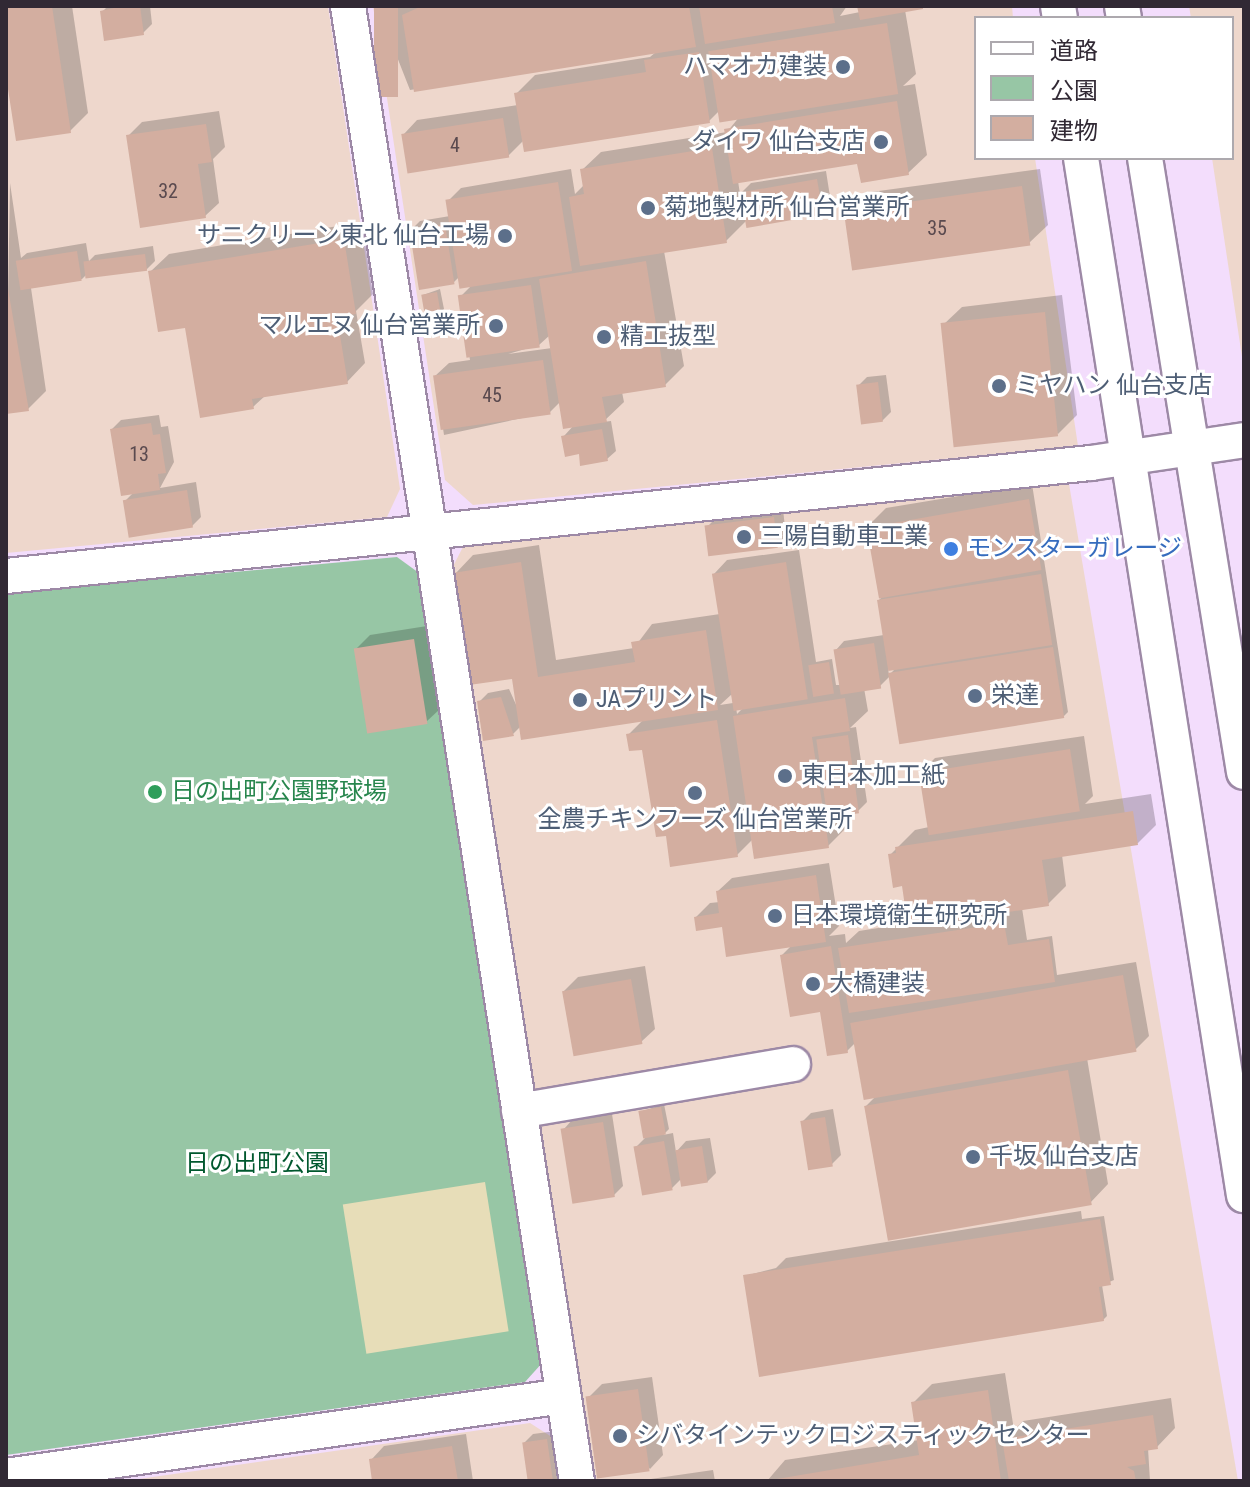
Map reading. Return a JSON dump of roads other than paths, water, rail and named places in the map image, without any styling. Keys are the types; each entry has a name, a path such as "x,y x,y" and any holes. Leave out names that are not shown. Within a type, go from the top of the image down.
{"street":[{"path":"348,6 577,1481"},
{"path":"1081,160 1127,457 1236,1092 1244,1195"},
{"path":"1145,160 1244,772"},
{"path":"6,576 1127,457 1244,440"},
{"path":"519,1111 793,1064"},
{"path":"6,1476 563,1396"}],"place":[{"name":"ハマオカ建装","path":"843,67"},
{"name":"ダイワ 仙台支店","path":"881,142"},
{"name":"菊地製材所 仙台営業所","path":"648,208"},
{"name":"サニクリーン東北 仙台工場","path":"505,236"},
{"name":"マルエヌ 仙台営業所","path":"496,326"},
{"name":"精工抜型","path":"604,337"},
{"name":"ミヤハン 仙台支店","path":"999,386"},
{"name":"三陽自動車工業","path":"744,537"},
{"name":"モンスターガレージ","path":"951,549"},
{"name":"栄達","path":"975,696"},
{"name":"JAプリント","path":"580,700"},
{"name":"東日本加工紙","path":"785,776"},
{"name":"日の出町公園野球場","path":"155,792"},
{"name":"全農チキンフーズ 仙台営業所","path":"695,793"},
{"name":"日本環境衛生研究所","path":"775,916"},
{"name":"大橋建装","path":"813,984"},
{"name":"千坂 仙台支店","path":"973,1157"},
{"name":"シバタインテックロジスティックセンター","path":"620,1436"}],"park label":[{"name":"日の出町公園","path":"257,1164"}]}
